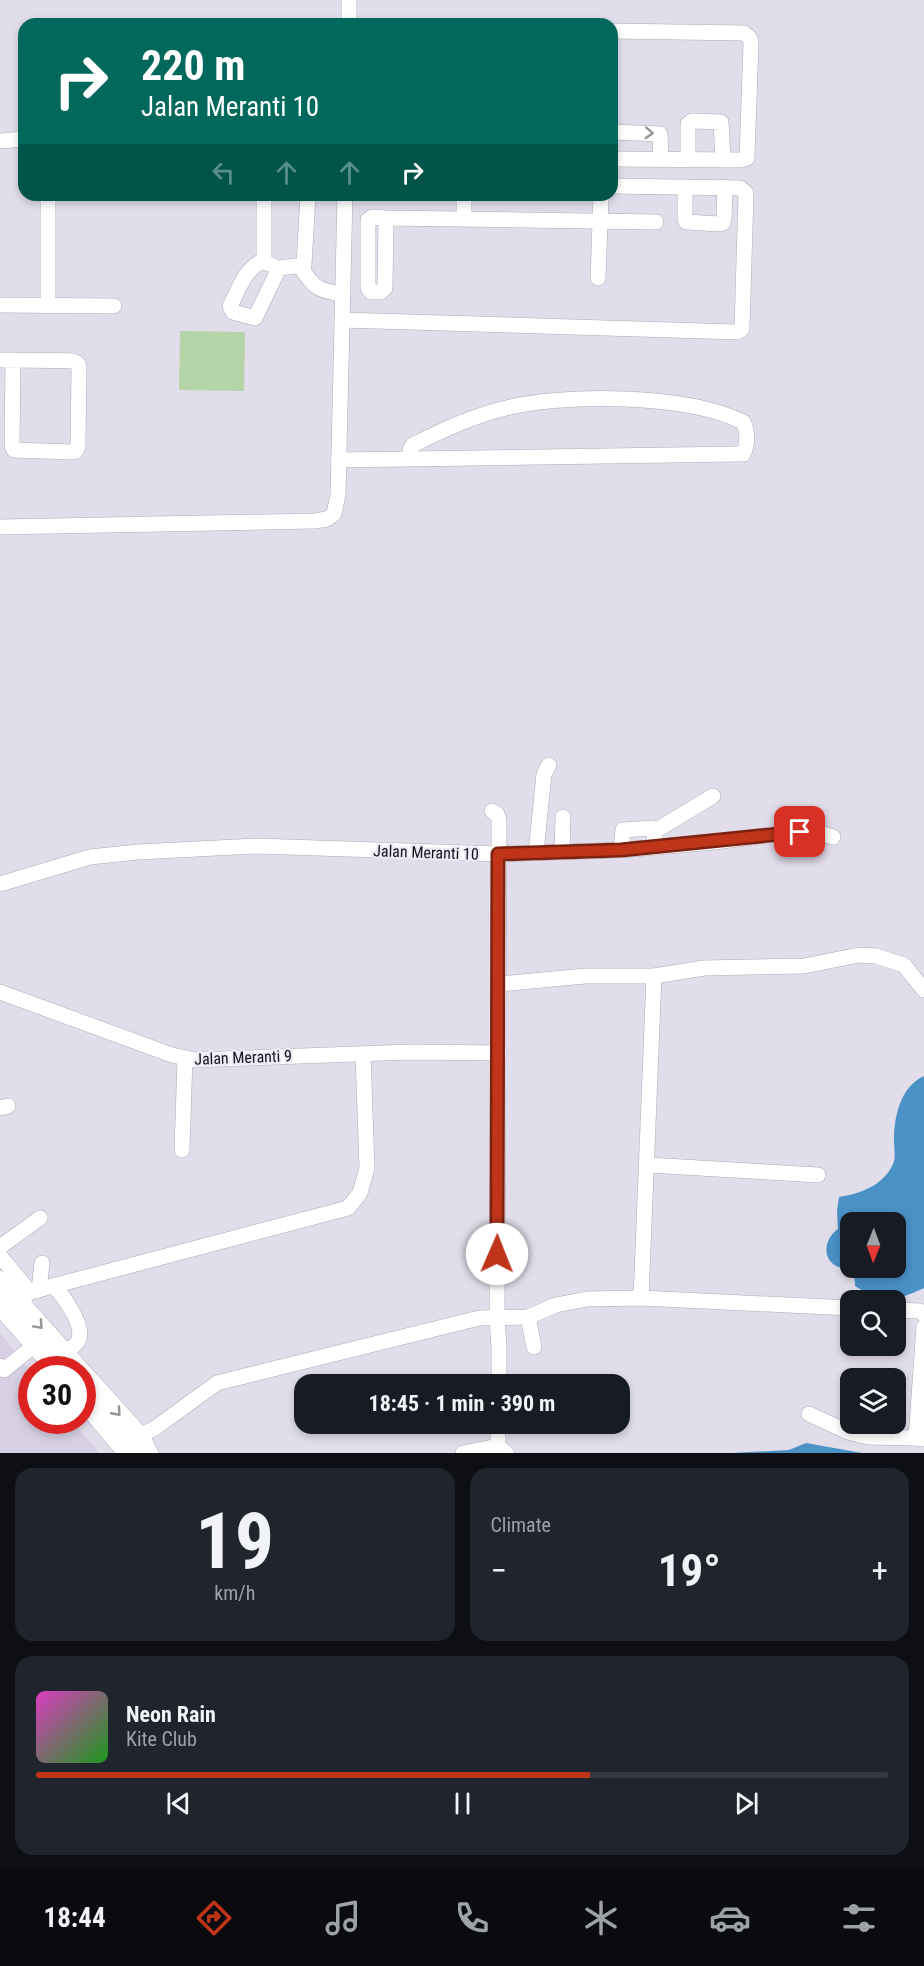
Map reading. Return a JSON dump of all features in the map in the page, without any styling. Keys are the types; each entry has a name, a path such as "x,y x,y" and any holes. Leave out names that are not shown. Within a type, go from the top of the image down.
{"main road":[{"path":"0,1281 28,1295 58,1356"},
{"path":"28,1295 36,1344 54,1356"},
{"path":"96,1390 143,1445"},
{"path":"96,1414 128,1453"}],"street":[{"path":"349,0 349,18"},
{"path":"618,31 744,33 750,38 747,158 618,159"},
{"path":"688,160 688,124 692,121 722,122 723,160"},
{"path":"618,132 660,134 661,160"},
{"path":"0,141 18,140"},
{"path":"342,320 737,332 742,329 746,193 740,188 618,186"},
{"path":"685,187 686,222 719,224 723,223 724,219 725,188"},
{"path":"48,201 48,305"},
{"path":"264,201 264,260 279,268 301,267 306,262 308,201"},
{"path":"0,527 315,521 327,519 334,514 338,495 345,201"},
{"path":"464,201 464,218"},
{"path":"598,278 601,201"},
{"path":"386,218 656,222"},
{"path":"264,260 251,267 230,306 232,312 255,318 279,268"},
{"path":"301,267 317,288 343,294"},
{"path":"0,305 114,306"},
{"path":"7,360 73,361 77,363 79,389 78,447 76,451 14,450 7,360"},
{"path":"339,460 410,459 737,454 743,454 746,449 746,428 743,422 719,412 680,404 588,400 541,403 505,408 468,419 413,446 410,450 410,459"},
{"path":"536,853 544,774 549,765"},
{"path":"655,831 712,796"},
{"path":"492,811 500,820 497,1317 500,1347 499,1374"},
{"path":"562,852 563,816"},
{"path":"621,850 623,830 652,828 655,831"},
{"path":"653,847 655,831"},
{"name":"Jalan Meranti 10","path":"0,884 90,857 178,850 257,846 498,854 621,850 783,833 817,832 833,837"},
{"path":"499,984 585,976 654,976 704,968 804,966 859,955 876,956 904,965 924,990"},
{"path":"641,1298 654,976"},
{"name":"Jalan Meranti 9","path":"0,992 196,1060 410,1052 499,1053"},
{"path":"28,1295 348,1208 360,1192 367,1168 363,1054"},
{"path":"182,1150 185,1058"},
{"path":"648,1165 819,1175"},
{"path":"0,1247 40,1218"},
{"path":"0,1256 28,1295 74,1313 79,1334 76,1343 65,1356"},
{"path":"28,1295 42,1263"},
{"path":"143,1445 155,1428 217,1383 479,1318 528,1317 556,1305 586,1299 641,1298 840,1308"},
{"path":"906,1310 920,1311 924,1316"},
{"path":"528,1317 534,1347"},
{"path":"809,1414 848,1432 868,1437 920,1438 924,1327"},
{"path":"1,1370 36,1344"},
{"path":"463,1453 502,1449 500,1434"}],"shaded area":[{"path":"0,1333 18,1356 18,1434 83,1434 99,1453 0,1453"}],"green space":[{"path":"180,331 245,332 244,391 179,390"}],"water":[{"path":"924,1076 924,1288 906,1295 906,1290 863,1290 855,1286 854,1278 906,1278 906,1212 840,1212 840,1267 829,1260 827,1245 831,1236 838,1229 839,1197 855,1194 877,1183 884,1178 893,1164 897,1113 909,1087"},
{"path":"806,1443 862,1453 732,1453 789,1450"}],"route":[{"path":"497,1254 499,1181 498,854 621,850 800,832"}]}
